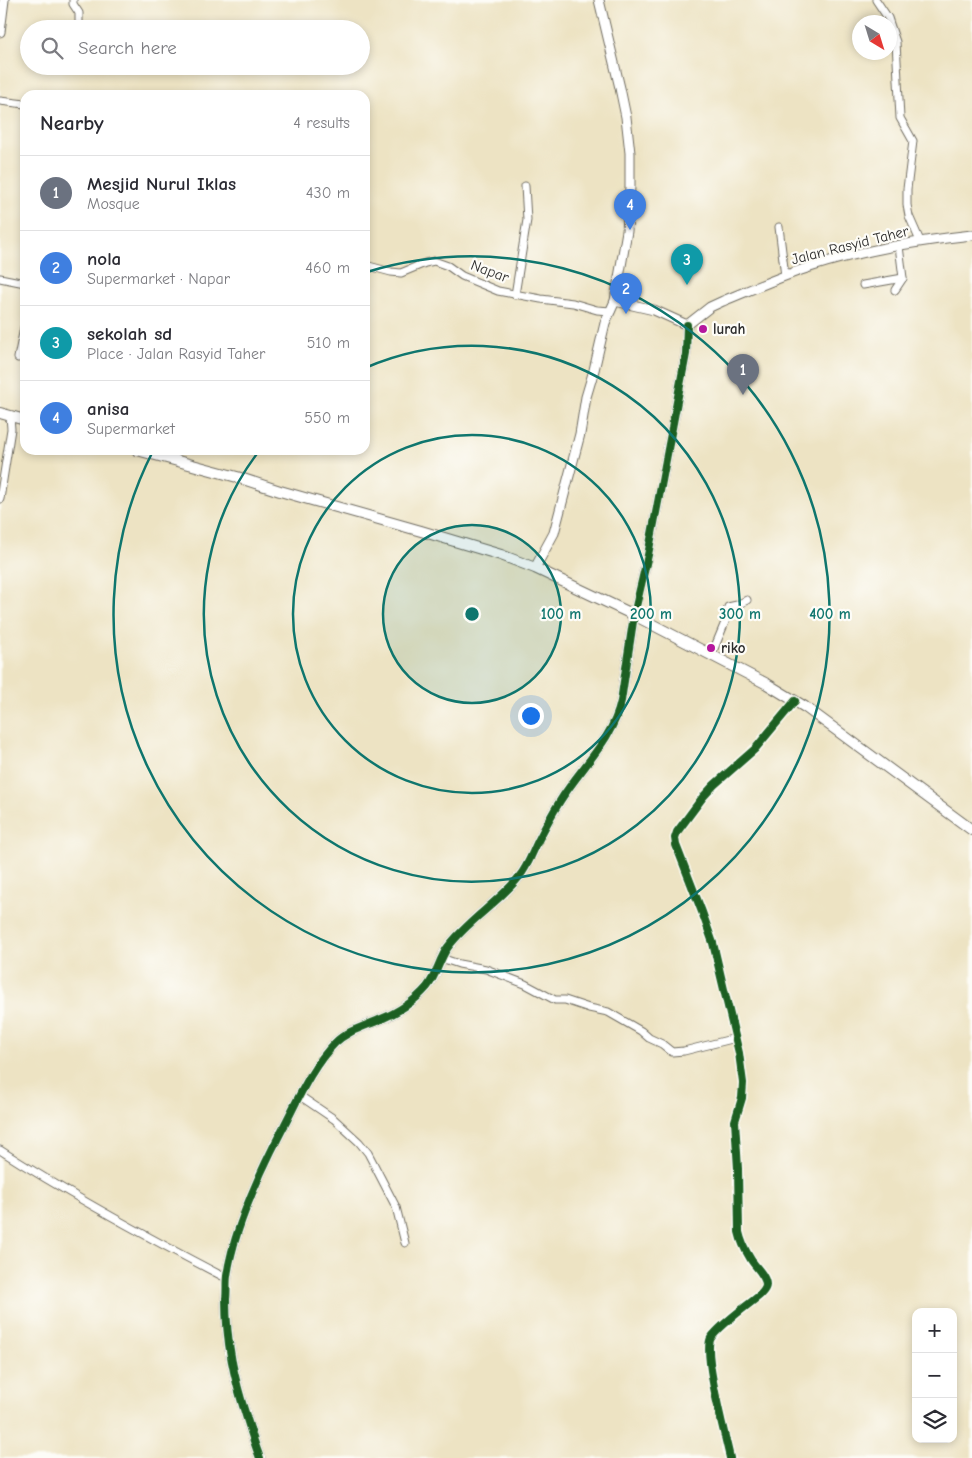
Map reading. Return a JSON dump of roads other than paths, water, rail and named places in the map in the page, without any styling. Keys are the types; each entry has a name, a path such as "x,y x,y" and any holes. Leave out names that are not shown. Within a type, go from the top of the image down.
{"main road":[{"path":"0,413 20,419"},
{"path":"175,455 460,542 535,568 634,615 767,684 795,701 876,758 972,830"}],"street":[{"path":"0,32 4,0"},
{"path":"72,0 79,13 79,20"},
{"path":"535,568 554,533 580,434 586,397 605,323 615,301 627,231 630,153 626,117 599,0"},
{"path":"876,0 888,18 896,42 900,118 913,142 907,204 909,216 920,241"},
{"path":"0,100 20,103"},
{"path":"515,295 527,220 525,186"},
{"path":"779,228 785,276"},
{"name":"Jalan Rasyid Taher","path":"686,325 716,304 785,276 829,261 920,241 972,235"},
{"path":"895,290 903,278 899,246"},
{"name":"Napar","path":"370,266 401,273 425,263 441,262 475,282 498,291 611,311"},
{"path":"0,278 20,282"},
{"path":"863,285 903,278"},
{"path":"260,1458 232,1365 228,1331 226,1278 233,1249 252,1192 269,1155 317,1066 333,1045 348,1033 382,1020 408,1004 428,986 447,947 506,891 524,871 561,799 592,758 619,712 634,615 648,555 686,354 686,325 654,310 615,301"},
{"path":"18,358 20,348"},
{"path":"0,499 11,429 10,416"},
{"path":"711,656 726,620 728,606 737,605 748,600"},
{"path":"730,1458 717,1404 709,1345 712,1338 760,1295 766,1285 763,1277 750,1259 740,1239 739,1232 735,1121 742,1098 743,1083 736,1038 712,943 679,854 676,836 703,797 755,749 795,701"},
{"path":"441,958 486,970 524,984 555,1000 565,1000 608,1012 672,1052 684,1051 736,1038"},
{"path":"300,1096 334,1118 368,1153 396,1207 405,1243"},
{"path":"0,1150 130,1228 226,1278"}],"place":[{"name":"anisa","path":"630,230"},
{"name":"sekolah sd","path":"687,285"},
{"name":"nola","path":"626,314"},
{"name":"lurah","path":"703,329"},
{"name":"Mesjid Nurul Iklas","path":"743,395"},
{"name":"riko","path":"711,648"}]}
